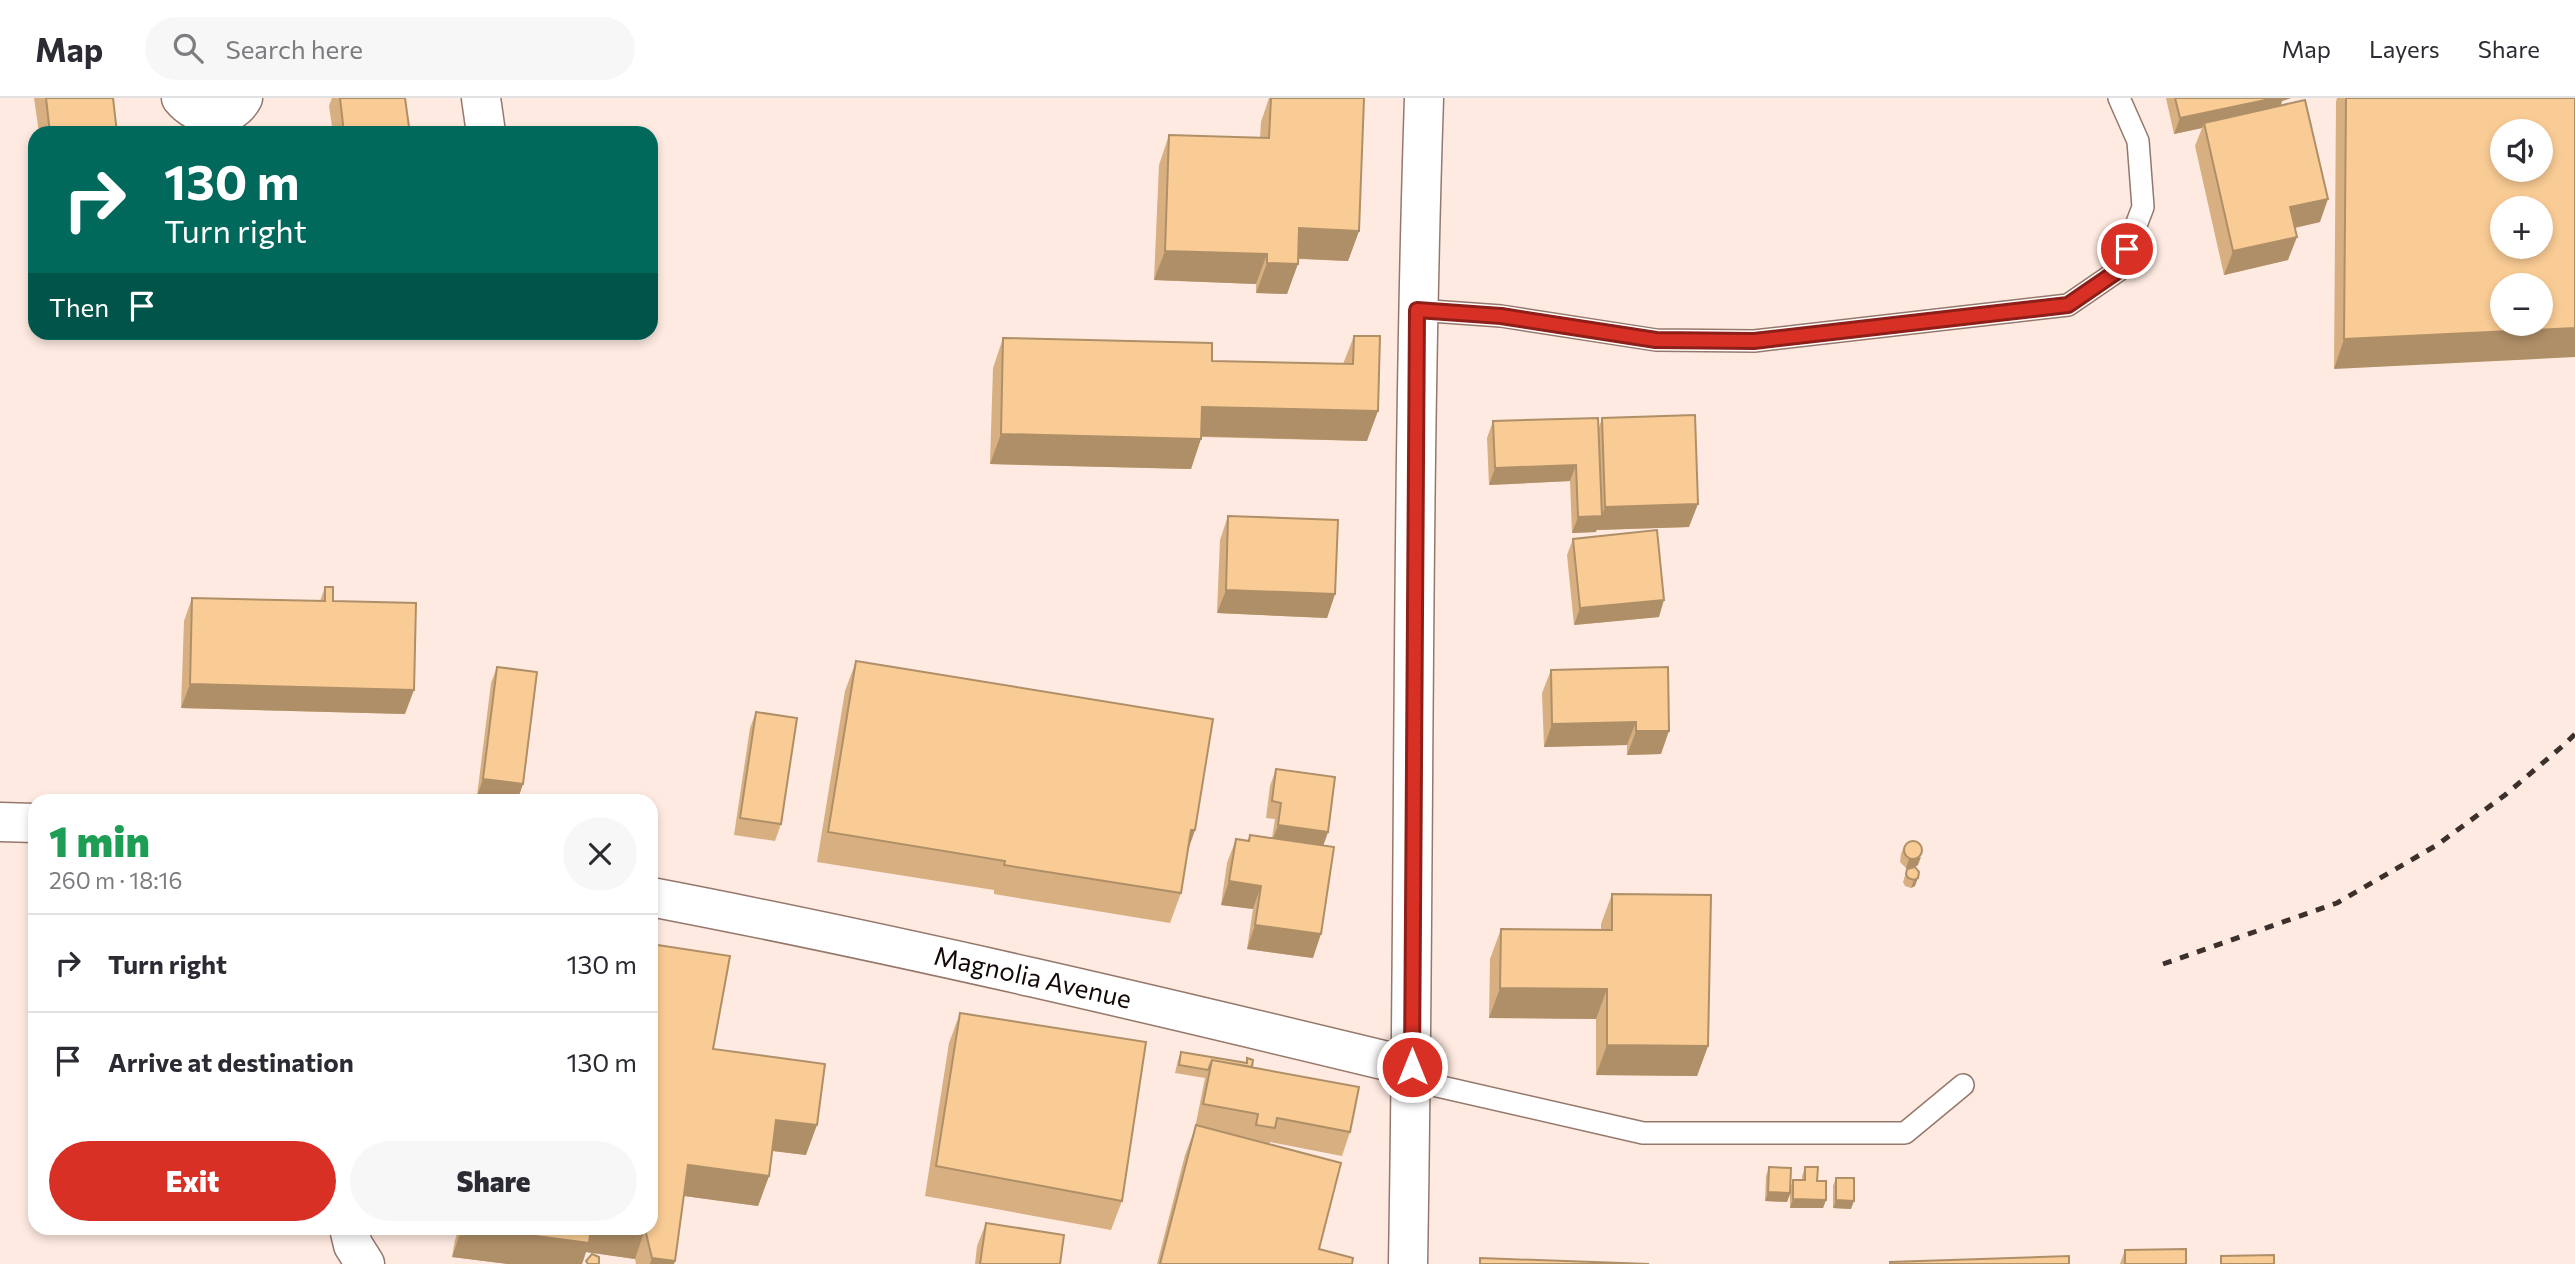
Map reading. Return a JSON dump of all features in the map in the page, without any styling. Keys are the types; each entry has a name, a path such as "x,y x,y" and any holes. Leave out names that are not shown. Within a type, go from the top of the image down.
{"street":[{"path":"181,98 197,112 214,116 227,113 240,104 243,98"},
{"path":"481,98 485,126"},
{"path":"1408,1264 1412,1074 1417,310 1424,98"},
{"path":"0,822 28,823"},
{"name":"Magnolia Avenue","path":"658,898 1121,996 1412,1074"},
{"path":"351,1235 353,1245 365,1264"}],"lane":[{"path":"1417,310 1501,316 1656,340 1754,341 2068,305 2119,270 2143,208 2138,141 2119,98"},
{"path":"1412,1074 1643,1133 1905,1133 1963,1085"}],"building":[{"path":"46,98 113,98 116,126 49,126"},
{"path":"340,98 405,98 409,126 343,126"},
{"path":"1271,98 1364,98 1359,231 1299,228 1298,264 1267,263 1267,254 1165,251 1169,135 1269,138"},
{"path":"2175,98 2275,98 2180,118"},
{"path":"2346,98 2575,98 2575,328 2553,329 2553,273 2490,273 2490,332 2344,339"},
{"path":"2305,100 2328,199 2290,207 2297,237 2233,251 2204,123"},
{"path":"1354,336 1380,336 1378,411 1202,407 1201,439 1001,434 1003,338 1212,343 1212,361 1353,364"},
{"path":"1695,415 1698,504 1605,507 1602,418"},
{"path":"1598,418 1602,516 1578,517 1576,465 1495,468 1493,421"},
{"path":"1228,516 1338,520 1335,594 1226,590"},
{"path":"1657,530 1664,600 1580,608 1573,539"},
{"path":"325,587 333,587 333,601 416,603 414,690 190,684 192,598 325,601"},
{"path":"856,661 1213,719 1195,830 1191,830 1181,893 1004,865 1005,861 828,832"},
{"path":"497,667 537,672 523,784 483,779"},
{"path":"1668,667 1669,731 1636,731 1636,722 1552,724 1551,670"},
{"path":"756,712 797,718 781,824 740,818"},
{"path":"1276,769 1335,777 1328,832 1278,825 1281,803 1272,801"},
{"path":"1250,835 1334,847 1321,934 1255,925 1261,886 1229,881 1236,839 1249,841"},
{"path":"1909,841 1917,841 1922,850 1920,857 1909,859 1904,854 1904,846"},
{"path":"1915,867 1919,872 1918,878 1908,878 1907,869"},
{"path":"1612,894 1711,895 1708,1046 1607,1045 1607,989 1500,988 1501,929 1612,930"},
{"path":"658,945 730,956 713,1049 825,1064 817,1125 776,1120 769,1176 688,1165 675,1261 652,1258 646,1235 658,1235"},
{"path":"960,1013 1146,1042 1122,1201 936,1166"},
{"path":"1181,1052 1247,1063 1247,1058 1253,1060 1252,1067 1212,1060 1208,1070 1179,1065"},
{"path":"1212,1060 1359,1087 1350,1132 1277,1118 1275,1128 1256,1125 1258,1114 1203,1104"},
{"path":"1196,1125 1341,1163 1319,1249 1353,1258 1352,1264 1160,1264"},
{"path":"1769,1167 1791,1168 1790,1193 1768,1192"},
{"path":"1805,1167 1818,1167 1817,1181 1826,1181 1826,1200 1793,1199 1793,1180 1805,1180"},
{"path":"1836,1178 1854,1178 1854,1201 1836,1200"},
{"path":"986,1223 1064,1235 1060,1264 980,1264"},
{"path":"529,1235 590,1235 589,1243"},
{"path":"2186,1249 2186,1264 2125,1264 2125,1250"},
{"path":"592,1254 599,1257 598,1264 588,1264 586,1261"},
{"path":"2274,1255 2274,1264 2221,1264 2221,1256"},
{"path":"2069,1256 2069,1264 1890,1264 1890,1262"},
{"path":"1480,1258 1649,1264 1480,1264"}],"railway":[{"path":"2163,964 2337,903 2437,845 2505,795 2575,734"}],"route":[{"path":"1412,1067 1417,310 1501,316 1656,340 1754,341 2068,305 2119,270 2127,249"}]}
